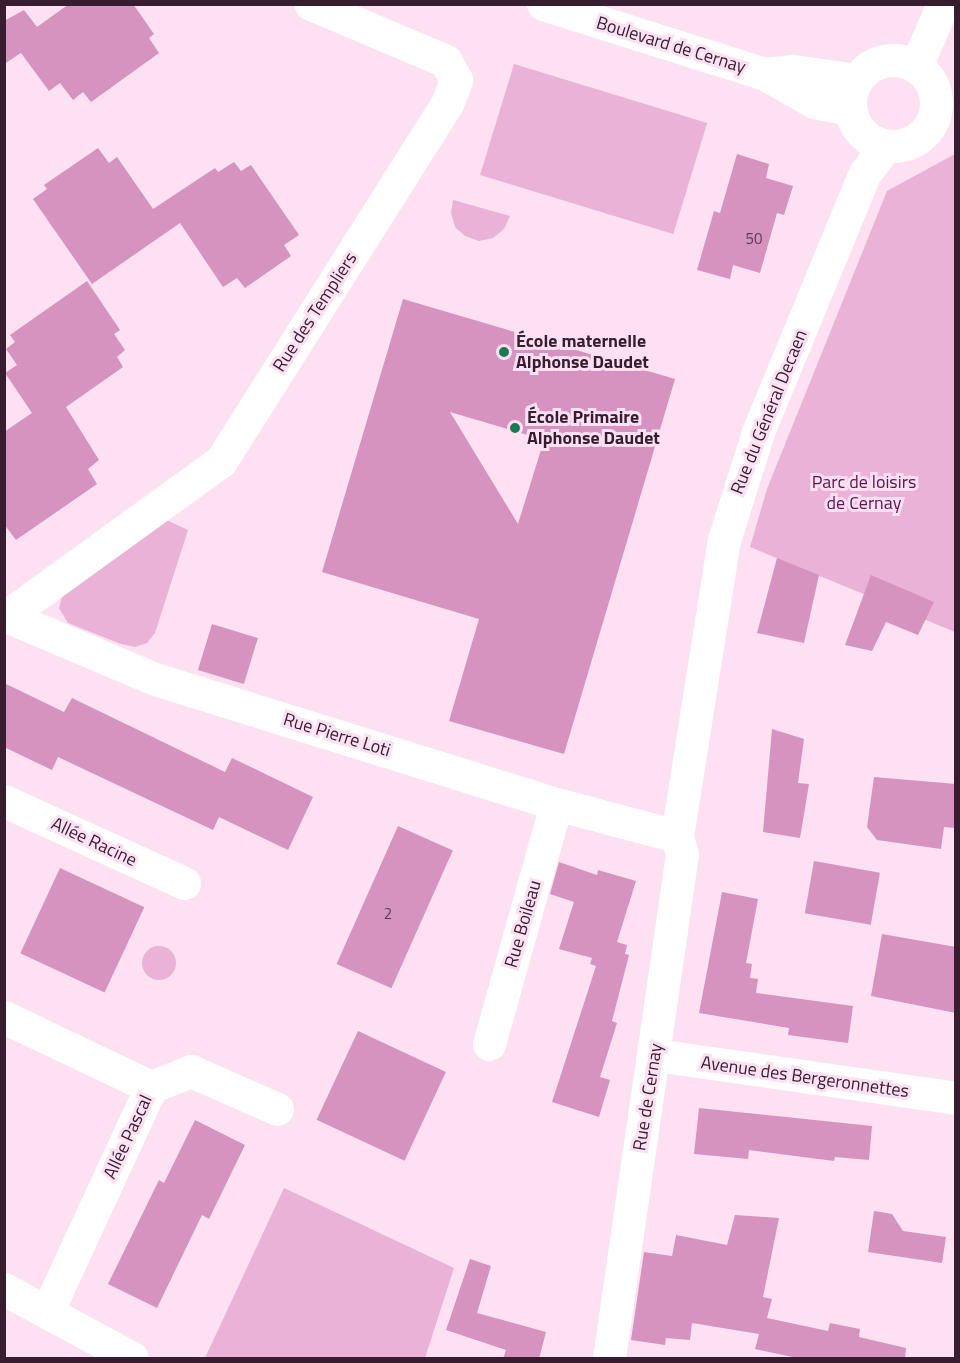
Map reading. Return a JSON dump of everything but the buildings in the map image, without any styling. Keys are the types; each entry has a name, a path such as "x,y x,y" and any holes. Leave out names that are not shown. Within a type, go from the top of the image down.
{"street":[{"name":"Rue des Templiers","path":"5,617 220,461 447,104 456,80 446,61 311,4"},
{"name":"Boulevard de Cernay","path":"543,4 765,74 794,70 853,95"},
{"path":"916,66 943,4"},
{"path":"886,60 916,66 946,101 936,110 941,132 908,144 886,146 858,130 853,95 863,72 886,60"},
{"name":"Rue du Général Decaen","path":"677,836 707,659 713,599 737,488 865,173 886,146"},
{"name":"Rue Pierre Loti","path":"5,617 155,679 556,804 677,836"},
{"name":"Allée Racine","path":"4,801 184,883"},
{"name":"Rue Boileau","path":"489,1044 556,804"},
{"name":"Rue de Cernay","path":"609,1359 655,1055 682,854 677,836"},
{"path":"4,1017 151,1087"},
{"name":"Avenue des Bergeronnettes","path":"655,1055 956,1098"},
{"name":"Allée Pascal","path":"47,1312 151,1087 191,1071 277,1109"},
{"path":"4,1289 132,1359"}],"green space":[{"path":"514,64 707,123 673,234 480,175"},
{"name":"Parc de loisirs de Cernay","path":"955,154 955,632 750,547 767,489 887,191"},
{"path":"453,200 510,216 504,229 493,238 479,241 465,236 455,227 451,213"},
{"path":"162,518 188,530 155,633 147,643 135,647 121,644 68,623 59,608 64,590"},
{"path":"159,946 171,951 176,963 171,975 159,980 147,975 142,963 147,951"},
{"path":"284,1188 454,1268 425,1358 205,1358"}],"place":[{"name":"École maternelle Alphonse Daudet","path":"504,352"},
{"name":"École Primaire Alphonse Daudet","path":"515,428"}]}
